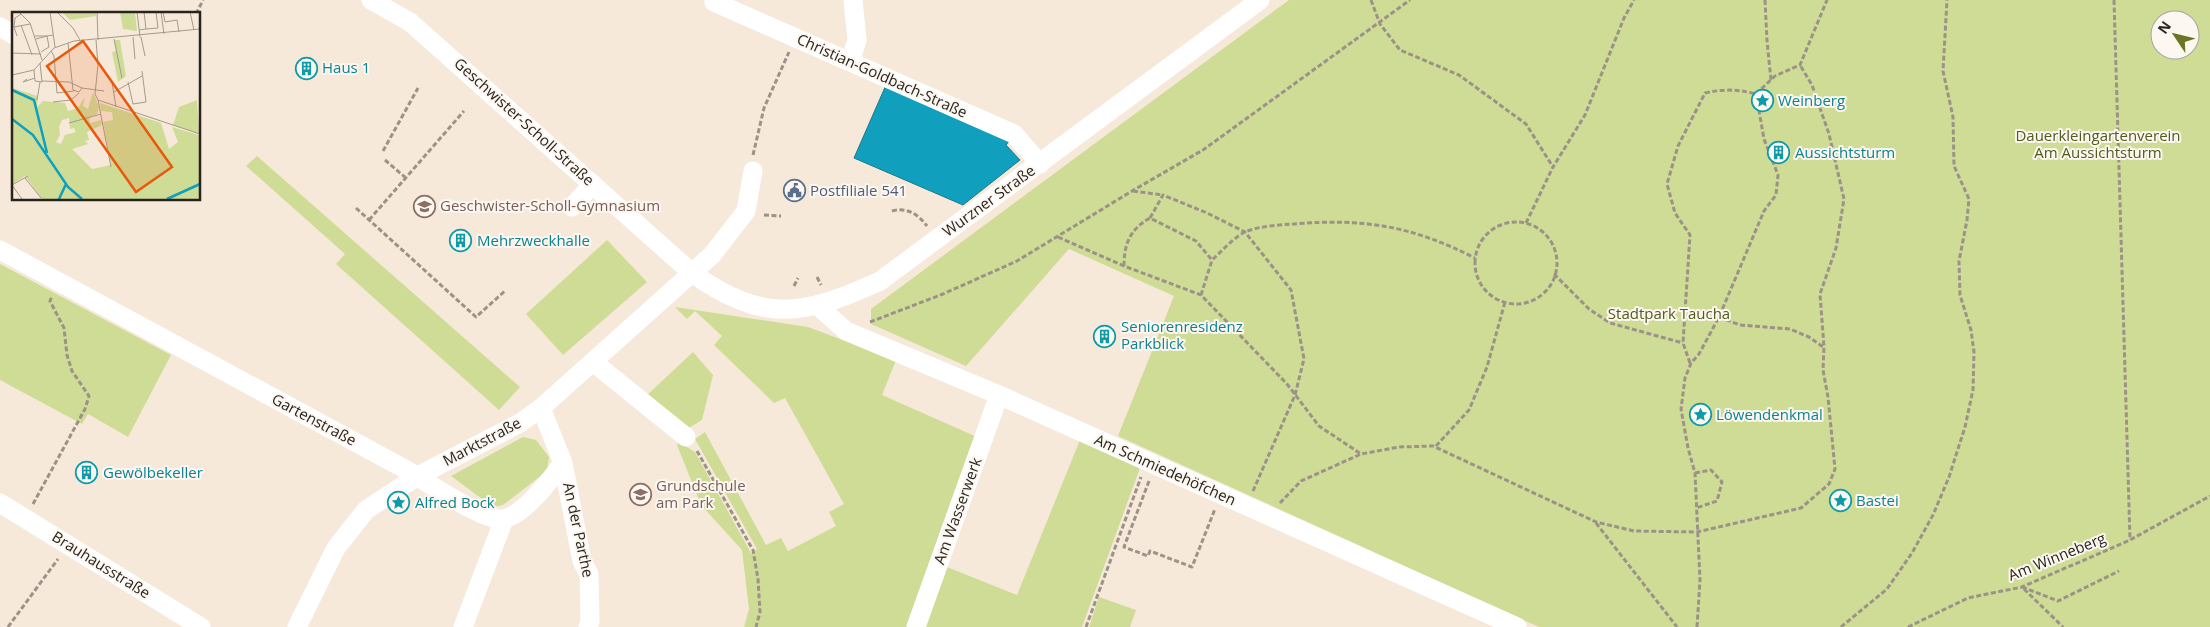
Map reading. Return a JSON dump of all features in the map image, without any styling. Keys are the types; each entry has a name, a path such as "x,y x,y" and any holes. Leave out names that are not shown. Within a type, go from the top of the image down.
{"street":[{"name":"Geschwister-Scholl-Straße","path":"371,0 410,22 692,273"},
{"path":"850,62 857,40 853,0"},
{"name":"Wurzner Straße","path":"692,273 719,292 751,306 784,309 818,306 837,301 880,281 1260,0"},
{"name":"Christian-Goldbach-Straße","path":"714,2 1014,134 1040,164"},
{"path":"0,27 12,34"},
{"name":"Marktstraße","path":"297,627 336,548 366,510 418,476 520,423 541,408 712,255 746,211 753,171"},
{"path":"572,207 593,184"},
{"name":"Gartenstraße","path":"0,250 418,476 489,518 504,519"},
{"name":"Am Schmiedehöfchen","path":"818,306 846,331 999,395 1149,468 1246,507 1517,627"},
{"path":"593,362 624,381 686,437"},
{"name":"Am Wasserwerk","path":"916,627 999,395"},
{"path":"463,627 504,519 542,492 563,462 541,408"},
{"name":"An der Parthe","path":"563,462 582,561 589,574 590,613 588,627"},
{"name":"Brauhausstraße","path":"0,503 202,627"}],"path":[{"path":"197,12 203,0"},
{"path":"1371,0 1380,24 1400,50 1459,75 1526,124 1553,167"},
{"path":"869,322 943,294 1008,265 1204,150 1380,24 1410,0"},
{"path":"1526,223 1553,167 1585,116 1624,18 1634,0"},
{"path":"1765,0 1766,41 1771,81"},
{"path":"1756,94 1775,76 1800,65 1827,0"},
{"path":"1841,627 1887,589 1912,553 1933,514 1949,477 1965,427 1973,390 1974,352 1971,330 1960,295 1959,269 1968,199 1954,166 1953,117 1943,71 1947,0"},
{"path":"2114,0 2130,540"},
{"path":"753,171 755,139 764,108 795,38"},
{"path":"1271,518 1282,502 1301,481 1361,454 1399,447 1436,446 1596,522 1634,531 1697,532 1801,508 1829,484 1835,469 1828,397 1823,370 1824,347 1820,294 1836,248 1844,199 1830,134 1812,85 1800,65"},
{"path":"383,151 418,88"},
{"path":"1690,363 1683,343 1690,235 1675,213 1667,184 1678,146 1705,93 1719,90 1740,90 1756,94"},
{"path":"1697,627 1700,580 1695,473 1681,410 1685,378 1690,363 1700,354 1719,316 1764,211 1776,195 1778,175 1764,139 1756,94"},
{"path":"369,220 464,111"},
{"path":"384,160 406,178"},
{"path":"1132,191 1162,195 1207,213 1244,232 1291,290 1304,359 1295,395 1246,507"},
{"path":"1124,266 1124,248 1129,237 1140,223 1150,218 1162,195"},
{"path":"356,208 476,317 506,290"},
{"path":"892,211 902,209 920,217 930,231"},
{"path":"765,215 781,216"},
{"path":"1150,218 1196,241 1212,260"},
{"path":"1201,294 1212,260 1244,232 1275,225 1323,221 1369,222 1402,229 1443,242 1475,258"},
{"path":"1516,222 1526,223 1544,233 1550,241 1556,261 1554,274 1546,290 1538,296 1521,303 1505,302 1496,299 1482,286 1477,277 1475,258 1482,240 1497,226 1516,222"},
{"path":"1058,236 1124,266 1201,294 1295,395 1319,426 1361,454"},
{"path":"1554,274 1589,309 1610,323 1683,343"},
{"path":"817,277 821,285"},
{"path":"794,286 798,278"},
{"path":"25,518 85,409 88,396 72,371 67,355 64,328 50,301 58,281"},
{"path":"1436,446 1470,410 1487,368 1505,302"},
{"path":"1719,316 1740,325 1790,329 1809,337 1824,347"},
{"path":"686,437 695,447 753,550 758,579 760,612 756,627"},
{"path":"1149,468 1124,547 1148,556 1150,551 1192,567 1218,503"},
{"path":"1086,627 1149,468"},
{"path":"1695,473 1711,470 1722,482 1717,501 1696,508"},
{"name":"Am Winneberg","path":"1908,627 1968,598 2022,587 2146,533 2210,496"},
{"path":"1596,522 1677,627"},
{"path":"8,627 67,545"},
{"path":"2022,587 2058,601 2119,572"},
{"path":"2022,587 2063,627"}],"green space":[{"name":"Stadtpark Taucha","path":"1289,0 2210,0 2210,627 1539,627 1118,436 1174,296 1069,249 966,366 871,324 871,309"},
{"path":"257,156 520,387 499,410 336,264 345,254 246,166"},
{"path":"607,240 647,282 563,355 526,314"},
{"path":"0,264 171,355 128,437 88,414 82,424 0,380"},
{"path":"675,307 808,327 896,360 882,395 977,437 909,627 744,627 749,609 742,550 701,505 677,445 679,442 695,452 751,553 757,549 695,439 705,432 766,545 781,538 788,551 836,526 829,512 844,504 785,398 774,403 714,345 722,336 695,311 687,319"},
{"path":"693,352 713,375 702,420 687,429 646,396"},
{"path":"523,437 536,440 549,457 547,471 503,505 493,507 451,476"},
{"path":"1080,440 1140,468 1082,627 920,627 942,565 1017,595"},
{"path":"1099,597 1136,610 1130,627 1089,627"}],"water":[{"path":"886,85 1010,140 1006,145 1020,160 963,205 854,158"}],"place":[{"name":"Haus 1","path":"306,68"},
{"name":"Weinberg","path":"1762,101"},
{"name":"Aussichtsturm","path":"1779,153"},
{"name":"Postfiliale 541","path":"794,191"},
{"name":"Geschwister-Scholl-Gymnasium","path":"424,206"},
{"name":"Mehrzweckhalle","path":"461,241"},
{"name":"Seniorenresidenz Parkblick","path":"1105,336"},
{"name":"Löwendenkmal","path":"1700,415"},
{"name":"Gewölbekeller","path":"87,473"},
{"name":"Grundschule am Park","path":"640,495"},
{"name":"Bastei","path":"1840,501"},
{"name":"Alfred Bock","path":"399,503"}],"park label":[{"name":"Dauerkleingartenverein Am Aussichtsturm","path":"2098,144"}]}
